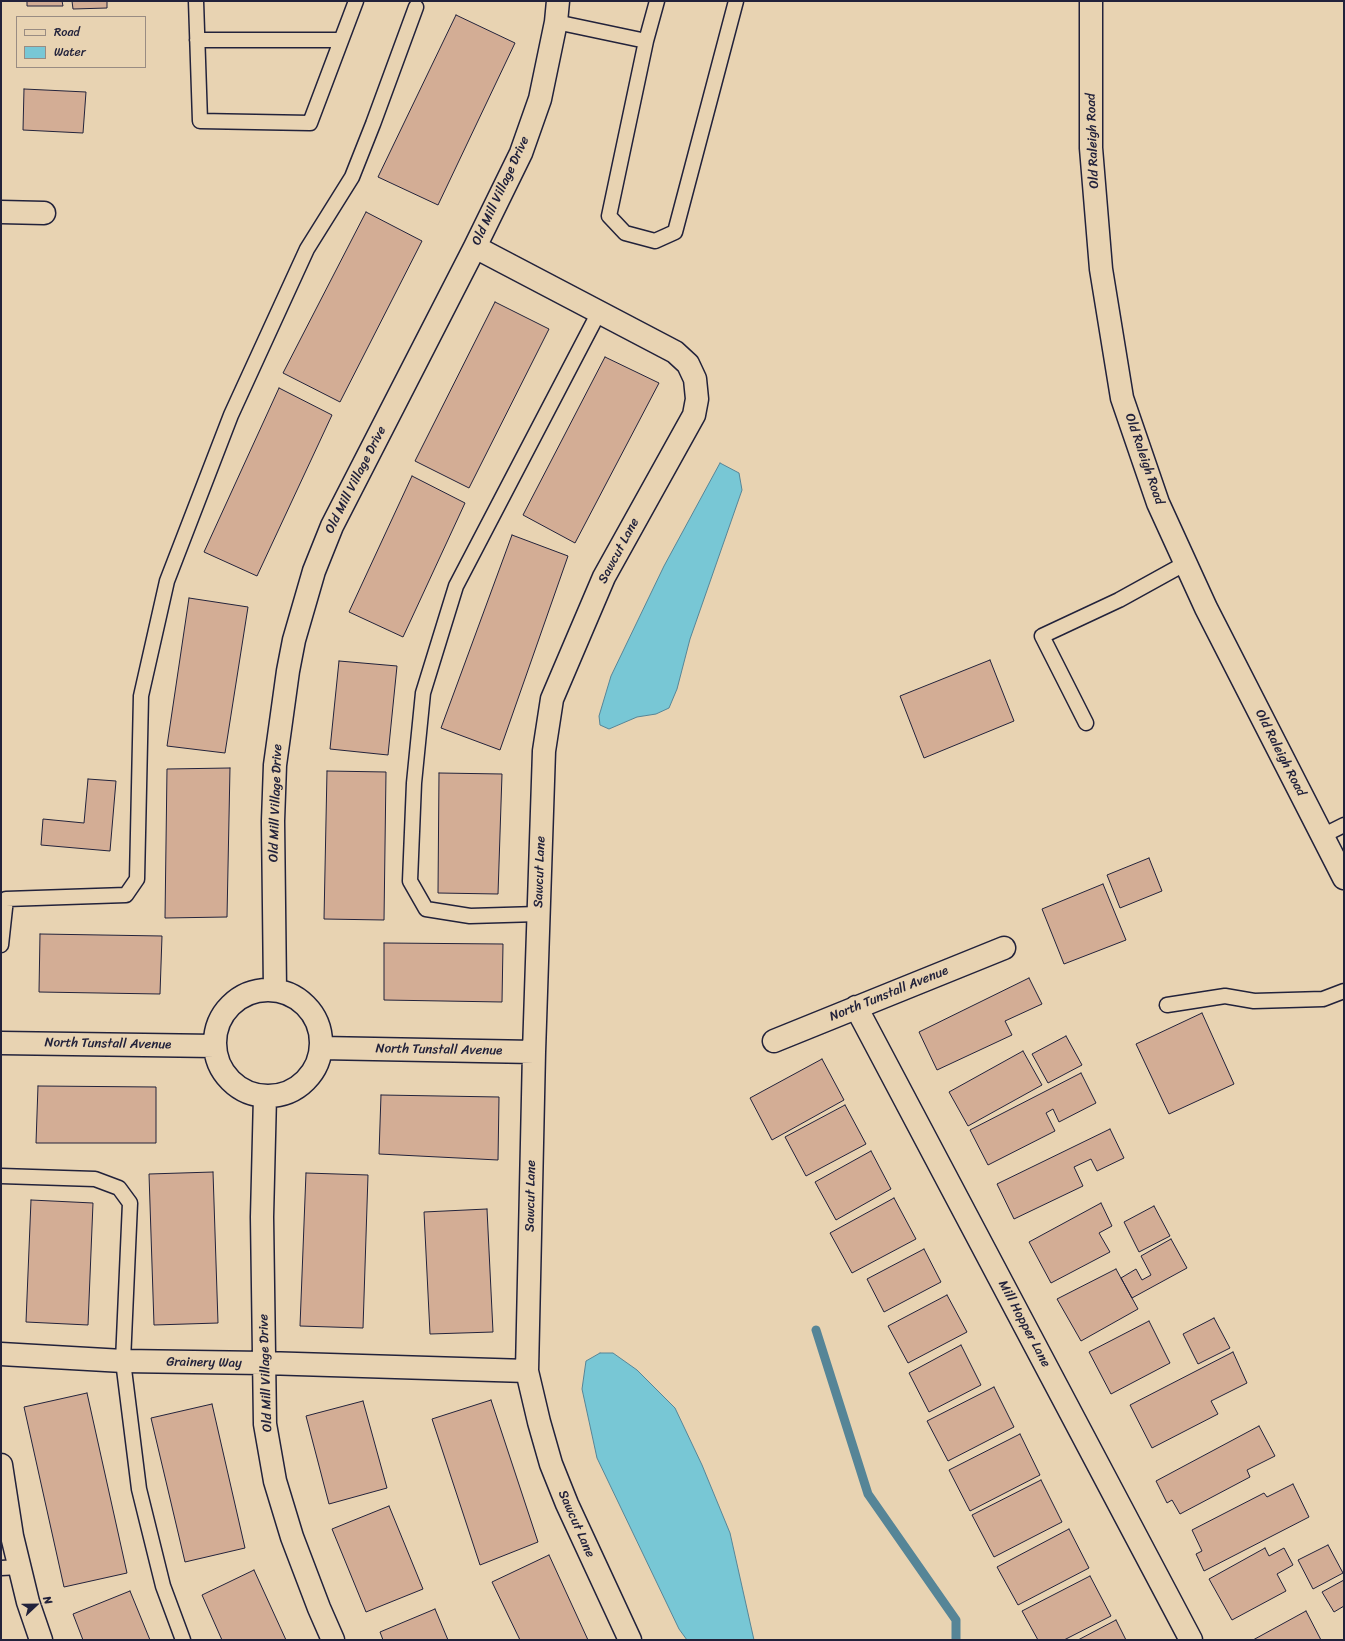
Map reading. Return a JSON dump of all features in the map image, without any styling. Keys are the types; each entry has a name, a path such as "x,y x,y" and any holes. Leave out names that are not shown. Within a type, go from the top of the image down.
{"street":[{"name":"Old Mill Village Drive","path":"275,990 273,821 275,765 288,671 294,640 314,571 332,526 475,247 521,153 540,98 556,22 558,1"},
{"name":"Old Raleigh Road","path":"1091,1 1091,148 1101,269 1122,398 1158,503 1206,608 1344,878"},
{"path":"1,212 44,213"},
{"name":"Sawcut Lane","path":"475,247 676,352 688,364 695,379 697,399 694,415 604,577 552,699 544,751 534,1052 527,1371 551,1464 566,1504 630,1640"},
{"name":"North Tunstall Avenue","path":"774,1041 1004,948"},
{"path":"259,990 275,990 290,994 304,1004 314,1017 320,1032 321,1048 316,1064 308,1077 296,1088 281,1094 265,1096 250,1092 236,1085 225,1074 218,1060 215,1046 216,1030 222,1016 232,1003 252,992 259,990"},
{"name":"Mill Hopper Lane","path":"856,1007 1192,1640"},
{"name":"North Tunstall Avenue","path":"1,1043 215,1046"},
{"name":"North Tunstall Avenue","path":"321,1048 534,1052"},
{"name":"Old Mill Village Drive","path":"265,1096 262,1217 266,1424 275,1481 292,1537 332,1640"},
{"name":"Grainery Way","path":"1,1354 123,1361 527,1371"},
{"path":"1,1465 12,1536 10,1567 28,1602 41,1640"}],"lane":[{"path":"196,1 200,121 310,123 356,1"},
{"path":"657,1 646,41 609,216 624,233 655,241 675,232 736,1"},
{"path":"1,945 6,898 126,895 137,879 141,696 167,581 231,415 307,249 352,177 416,7"},
{"path":"556,22 646,41"},
{"path":"197,40 341,40"},
{"path":"538,914 470,916 426,909 410,881 414,776 423,693 456,586 599,312"},
{"path":"1086,723 1042,636 1119,600 1186,563"},
{"path":"1322,836 1344,825"},
{"path":"1167,1005 1225,996 1254,1001 1323,1000 1344,990"},
{"path":"1,1176 95,1179 119,1188 130,1203 123,1361 139,1489 162,1586 183,1640"}],"water":[{"path":"720,463 739,473 742,490 690,639 677,689 669,708 656,714 637,717 609,729 600,725 599,716 611,676 664,566"},
{"path":"600,1353 613,1353 637,1370 675,1408 702,1465 730,1533 754,1640 687,1640 679,1629 597,1458 582,1389 586,1361"}],"building":[{"path":"27,1 62,1 63,6 27,6"},
{"path":"72,1 107,1 107,8 73,9"},
{"path":"456,15 515,43 438,205 378,177"},
{"path":"24,89 86,92 83,133 23,130"},
{"path":"366,212 422,241 340,402 283,373"},
{"path":"495,302 549,329 469,488 415,461"},
{"path":"605,357 659,383 575,543 523,515"},
{"path":"279,388 332,415 257,576 204,552"},
{"path":"412,476 465,503 403,637 349,612"},
{"path":"512,535 568,556 500,750 441,728"},
{"path":"189,598 248,607 225,753 167,746"},
{"path":"990,660 1014,721 924,758 900,696"},
{"path":"339,661 397,666 388,755 330,749"},
{"path":"230,768 227,917 165,918 167,769"},
{"path":"327,771 386,772 384,920 324,919"},
{"path":"439,773 502,774 498,894 438,893"},
{"path":"88,779 116,781 110,851 41,845 43,819 84,823"},
{"path":"1149,858 1162,891 1120,908 1107,875"},
{"path":"1103,884 1126,940 1064,964 1042,909"},
{"path":"40,934 162,936 160,994 39,992"},
{"path":"384,943 503,944 502,1002 384,1000"},
{"path":"1029,978 1042,1004 1005,1021 1012,1035 937,1070 919,1032"},
{"path":"1202,1013 1234,1084 1169,1114 1136,1044"},
{"path":"1066,1036 1082,1065 1048,1083 1032,1054"},
{"path":"1023,1051 1042,1085 968,1126 949,1092"},
{"path":"822,1059 844,1100 772,1140 750,1098"},
{"path":"1081,1073 1096,1103 1059,1122 1053,1109 1046,1113 1055,1131 988,1165 970,1130"},
{"path":"38,1086 156,1087 156,1143 36,1143"},
{"path":"381,1095 499,1097 498,1160 379,1154"},
{"path":"845,1105 866,1144 806,1176 785,1137"},
{"path":"1110,1129 1124,1158 1097,1171 1091,1159 1074,1167 1083,1186 1014,1219 997,1184"},
{"path":"871,1151 891,1189 836,1220 815,1182"},
{"path":"213,1172 218,1323 154,1325 149,1174"},
{"path":"306,1173 368,1175 363,1328 300,1326"},
{"path":"894,1198 916,1239 852,1273 830,1233"},
{"path":"31,1200 93,1203 88,1325 26,1322"},
{"path":"1101,1203 1112,1226 1099,1233 1110,1252 1051,1283 1029,1242"},
{"path":"1154,1206 1170,1236 1139,1252 1124,1222"},
{"path":"487,1209 493,1332 430,1334 424,1212"},
{"path":"1171,1239 1187,1268 1132,1298 1121,1278 1136,1269 1142,1280 1151,1275 1141,1256"},
{"path":"924,1249 941,1282 884,1312 867,1279"},
{"path":"1116,1269 1138,1309 1081,1341 1057,1299"},
{"path":"947,1295 967,1332 908,1363 888,1326"},
{"path":"1214,1318 1230,1348 1198,1364 1183,1334"},
{"path":"1149,1321 1170,1363 1111,1394 1089,1352"},
{"path":"961,1345 981,1385 929,1412 909,1373"},
{"path":"1233,1352 1247,1383 1211,1401 1218,1414 1152,1448 1130,1405"},
{"path":"994,1387 1014,1427 948,1461 927,1421"},
{"path":"87,1393 127,1573 64,1587 24,1407"},
{"path":"491,1400 538,1542 480,1565 432,1419"},
{"path":"363,1401 387,1488 329,1504 306,1416"},
{"path":"212,1404 245,1548 185,1562 151,1418"},
{"path":"1259,1426 1275,1456 1247,1470 1250,1477 1180,1514 1172,1500 1167,1503 1156,1481"},
{"path":"1020,1434 1040,1475 970,1511 949,1470"},
{"path":"1041,1480 1062,1522 994,1557 972,1515"},
{"path":"1293,1484 1309,1517 1204,1571 1196,1554 1202,1551 1192,1530 1264,1493 1267,1497"},
{"path":"389,1506 423,1589 366,1612 332,1529"},
{"path":"1069,1529 1089,1568 1018,1605 997,1567"},
{"path":"1328,1545 1343,1573 1313,1589 1298,1560"},
{"path":"1265,1548 1269,1556 1284,1548 1293,1565 1277,1574 1286,1591 1232,1620 1209,1579"},
{"path":"549,1555 588,1640 520,1640 492,1582"},
{"path":"254,1570 286,1640 222,1640 202,1595"},
{"path":"1090,1576 1111,1616 1064,1640 1038,1640 1022,1611"},
{"path":"1344,1580 1344,1606 1334,1612 1322,1592"},
{"path":"130,1591 150,1640 83,1640 73,1614"},
{"path":"435,1609 448,1640 383,1640 380,1632"},
{"path":"1306,1611 1321,1640 1253,1640"},
{"path":"1116,1620 1126,1640 1078,1640"}],"waterway":[{"path":"816,1330 868,1494 956,1620 956,1640"}]}
